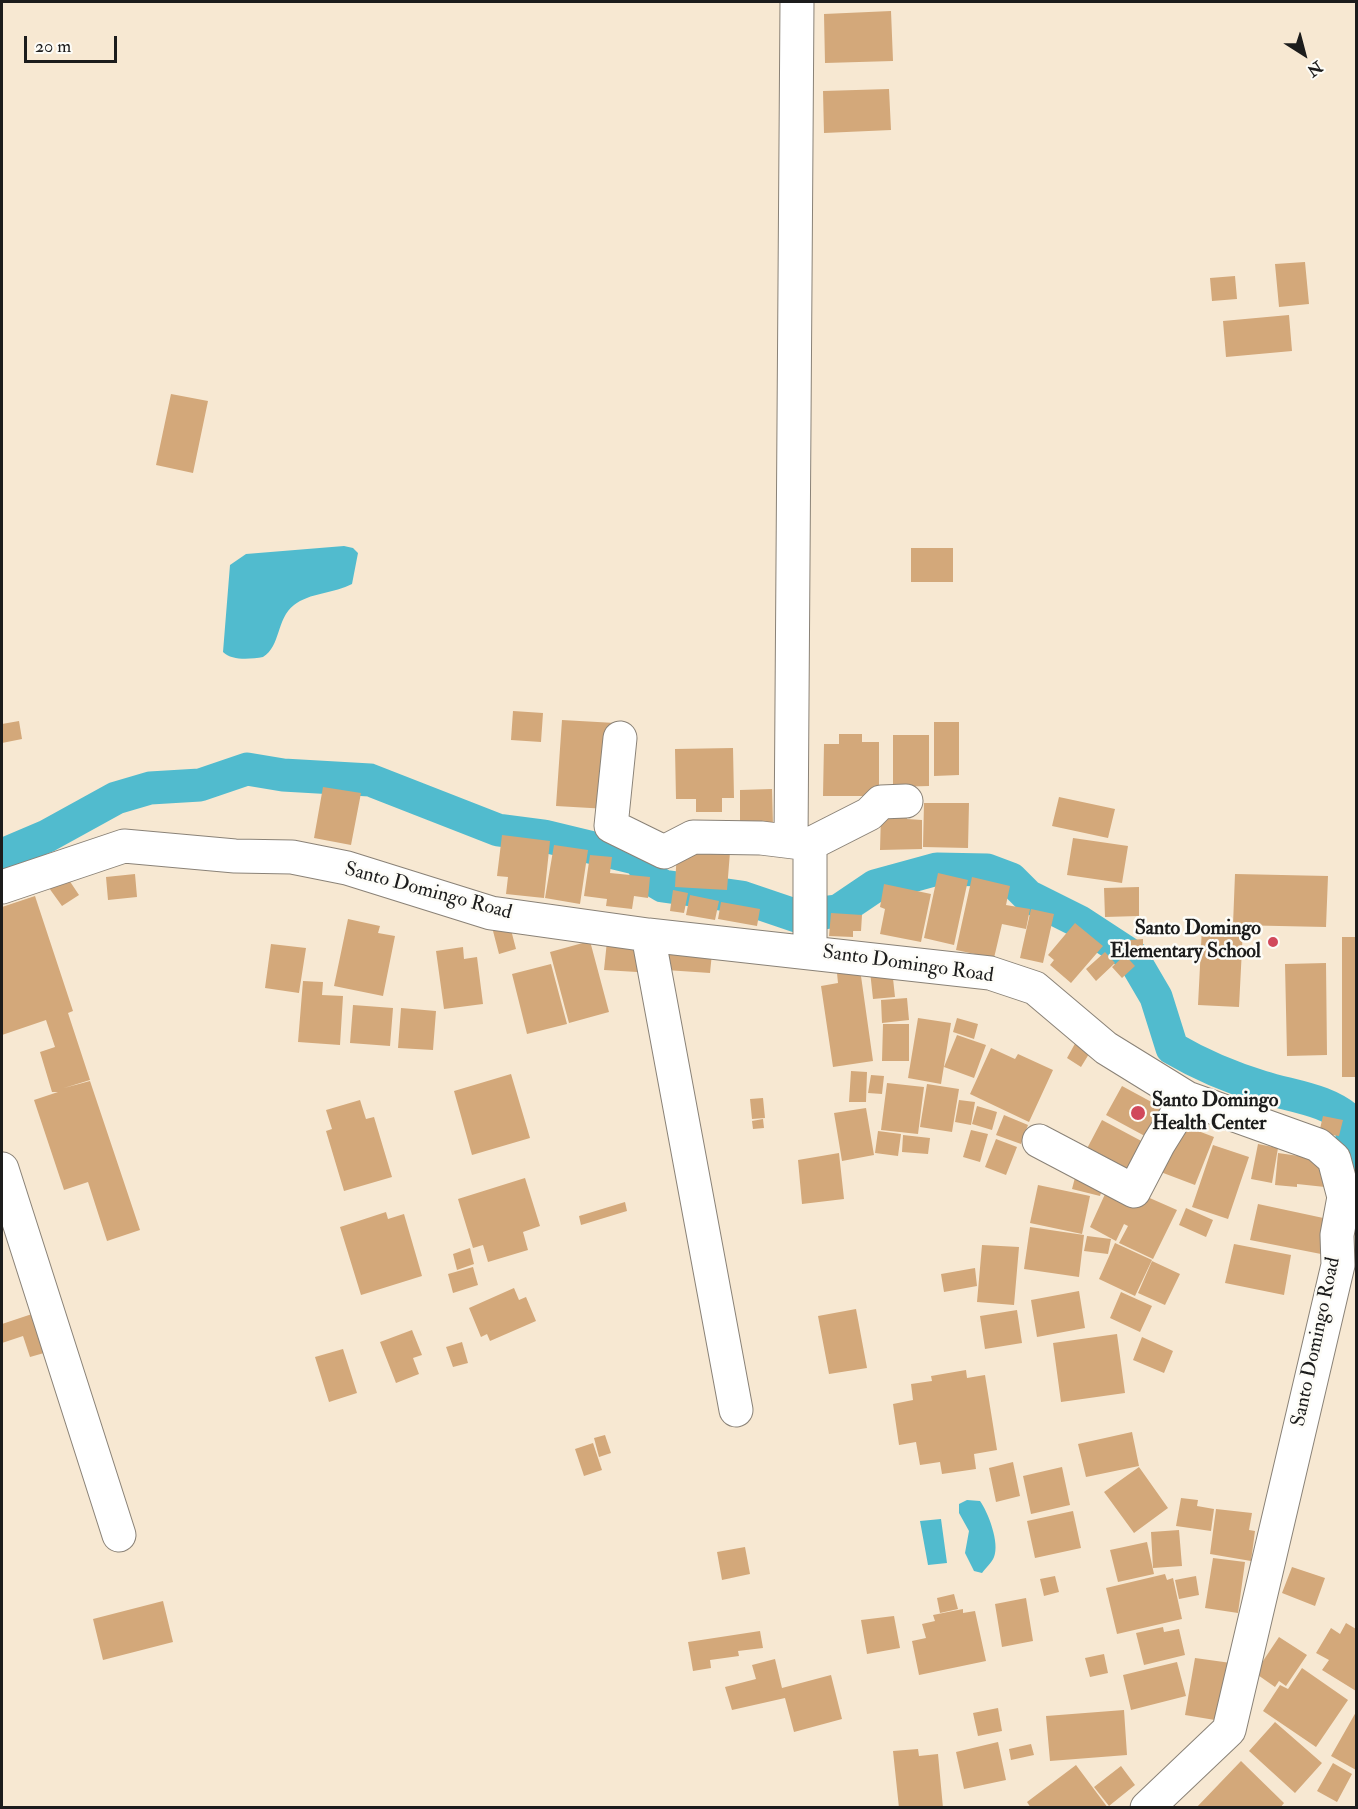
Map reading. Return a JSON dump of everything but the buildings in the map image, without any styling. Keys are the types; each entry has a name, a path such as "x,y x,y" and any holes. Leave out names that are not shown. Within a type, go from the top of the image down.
{"street":[{"path":"797,2 801,842 810,927"},
{"path":"620,738 611,826 664,852 693,837 801,842 869,814 881,802 906,801"},
{"name":"Santo Domingo Road","path":"2,888 124,846 236,856 292,858 347,868 491,913 648,935 810,927 1035,988 1106,1048 1187,1098 1318,1145 1334,1159 1344,1197 1347,1231 1229,1730 1147,1808"},
{"path":"648,935 736,1410"},
{"path":"1039,1141 1134,1191 1187,1098"},
{"path":"2,1169 119,1535"}],"water":[{"path":"344,546 353,548 358,553 352,584 307,598 294,605 284,617 273,646 263,657 236,658 223,652 230,565 246,554"},
{"path":"967,1500 980,1501 990,1520 994,1536 994,1557 982,1573 974,1571 965,1553 969,1531 959,1513 959,1504"},
{"path":"941,1519 947,1563 928,1565 920,1521"}],"waterway":[{"path":"2,855 47,836 116,798 150,788 200,785 247,769 283,775 370,780 498,830 544,836 639,859 653,880 663,886 741,897 797,916 838,911 875,886 937,869 987,870 1011,879 1028,896 1080,922 1132,956 1156,997 1172,1048 1238,1079 1321,1103 1352,1122 1352,1177 1356,1187"}],"place":[{"name":"Santo Domingo Elementary School","path":"1273,942"},
{"name":"Santo Domingo Health Center","path":"1138,1113"}]}
